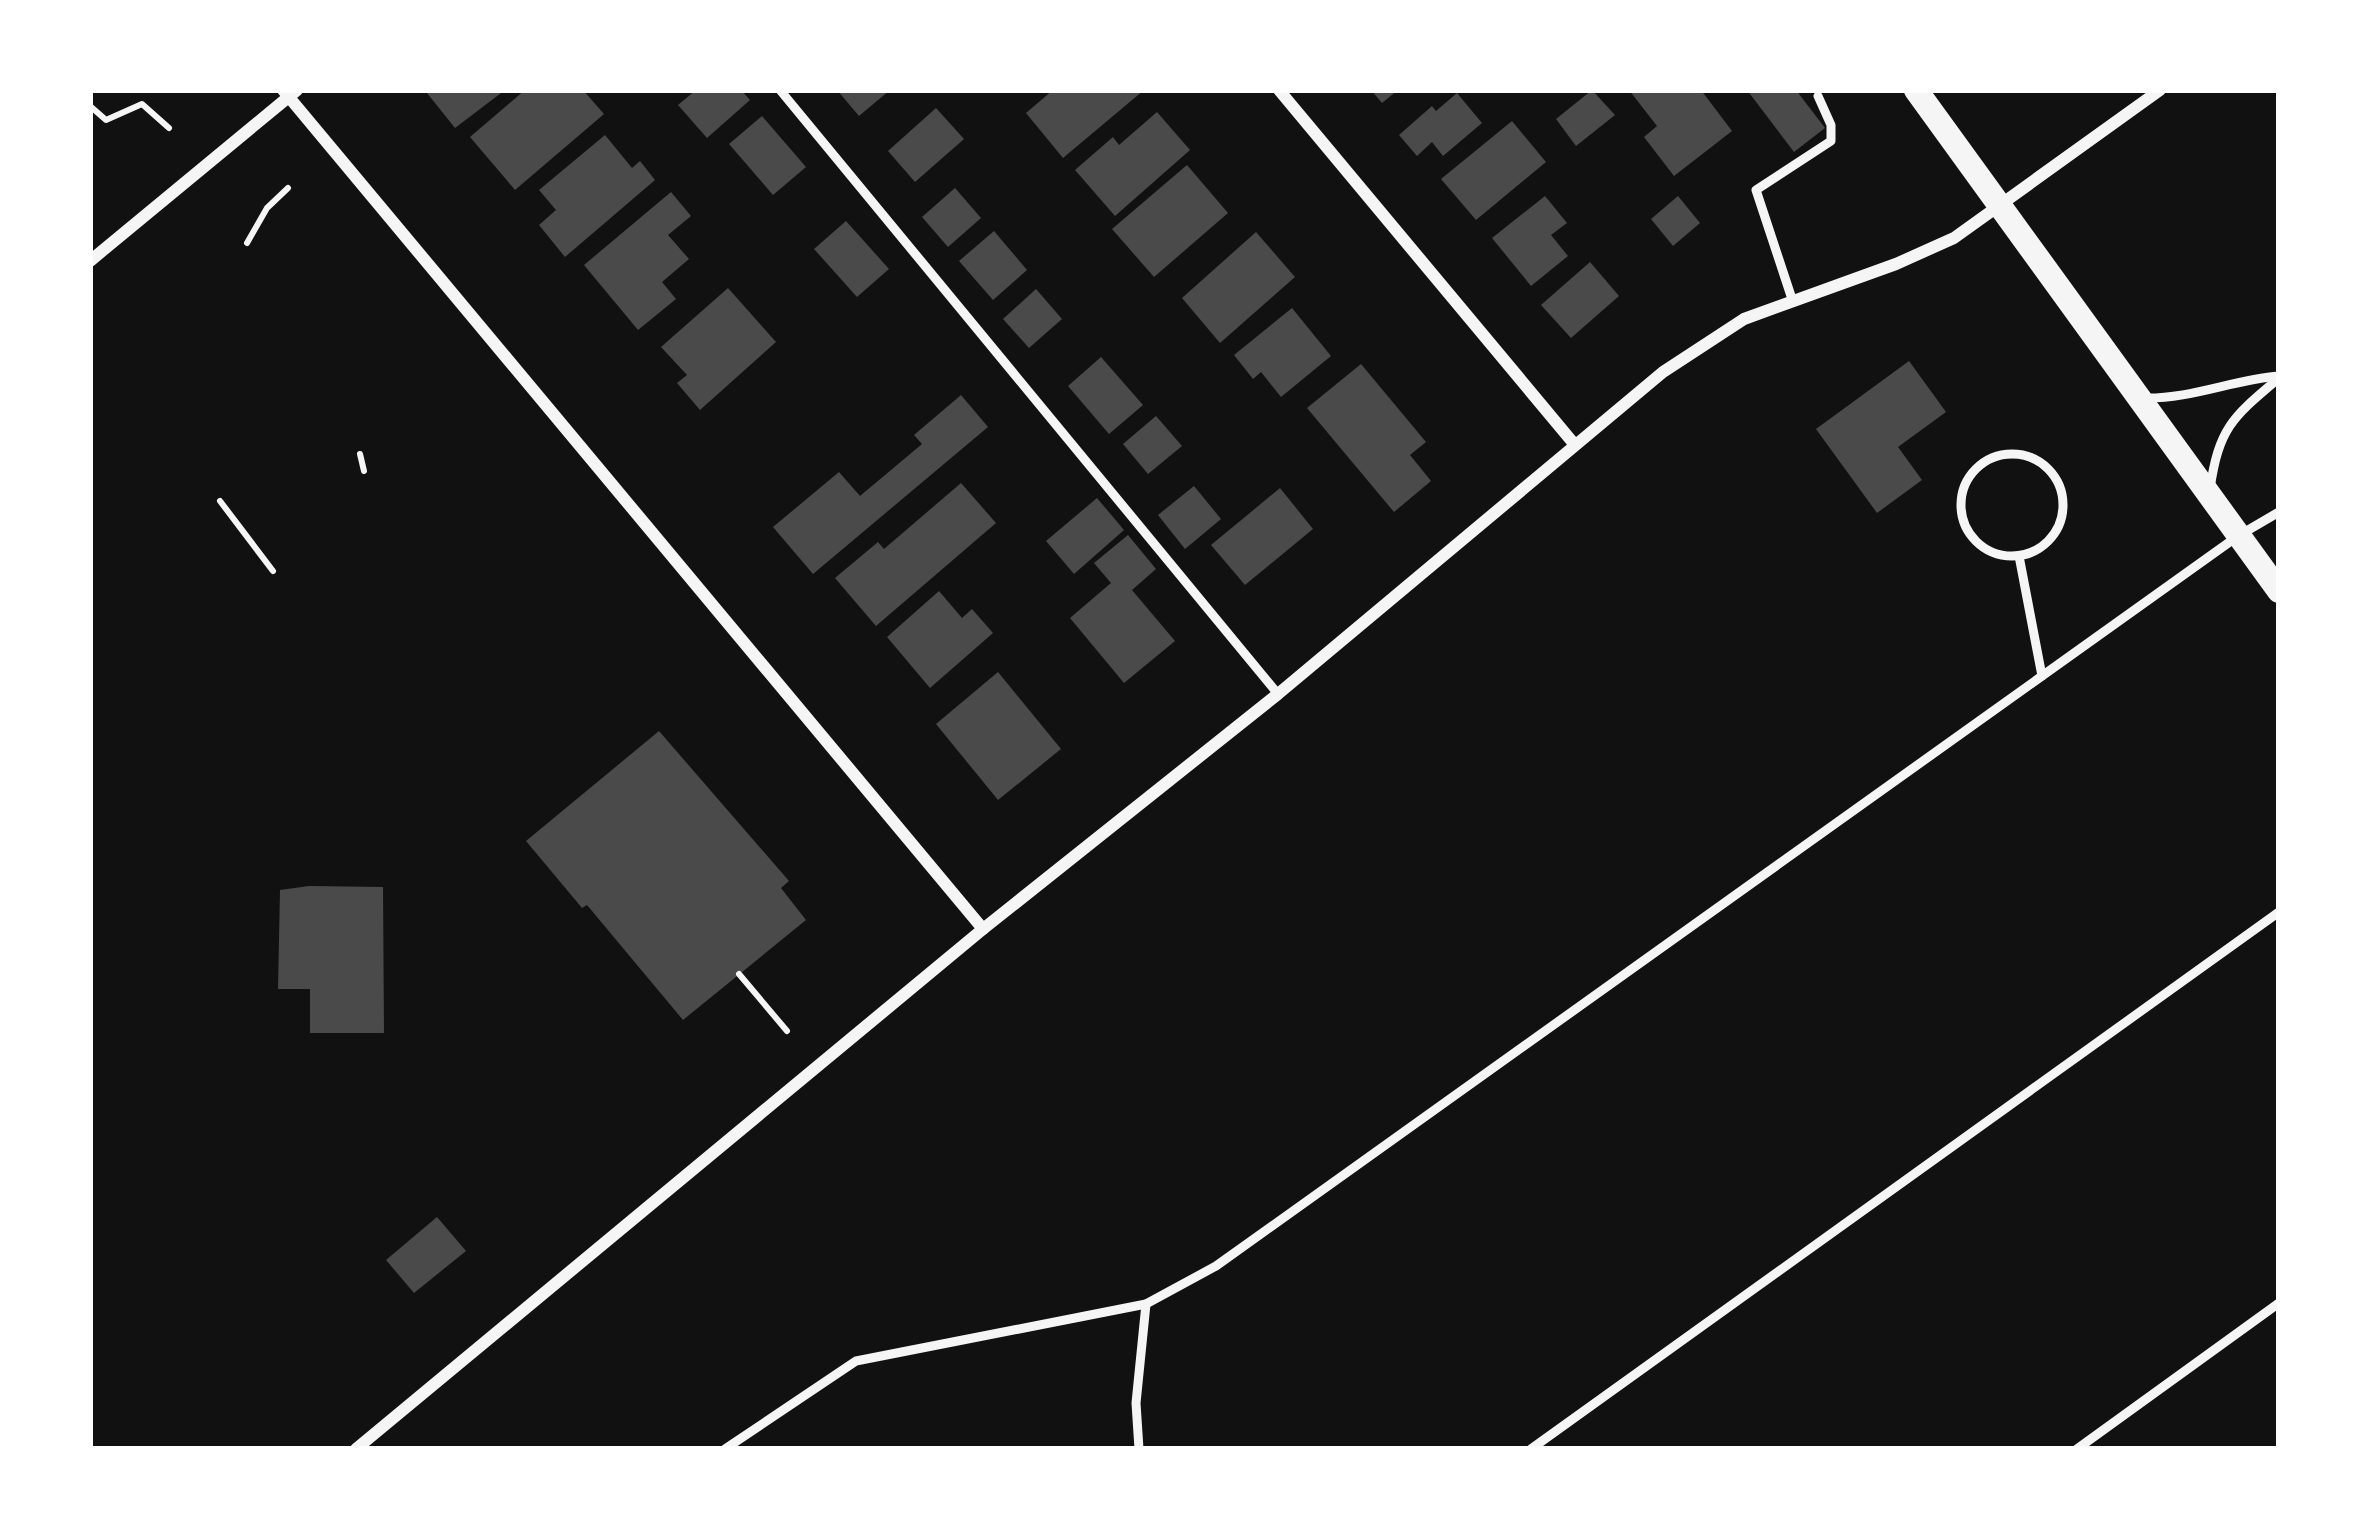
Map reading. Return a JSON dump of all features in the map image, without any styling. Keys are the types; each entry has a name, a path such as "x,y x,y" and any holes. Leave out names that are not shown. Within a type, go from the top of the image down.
{"main road":[{"path":"1916,90 2279,592"}],"street":[{"path":"1279,90 1575,445"},
{"path":"356,1449 983,928 1278,694 1663,372 1744,319 1954,238 2160,90"},
{"path":"90,261 290,92 983,928"}],"lane":[{"path":"780,90 1278,694"},
{"path":"1793,302 1756,190 1831,141 1832,125 1819,92"},
{"path":"2140,398 2180,399 2234,380 2279,377"},
{"path":"2209,495 2216,451 2234,416 2279,377"},
{"path":"2004,454 2020,454 2048,469 2062,497 2062,514 2048,542 2019,556 2001,555 1971,537 1960,504 1973,471 2004,454"},
{"path":"724,1449 856,1361 1146,1304 1216,1266 2237,536 2279,512"},
{"path":"2019,556 2042,676"},
{"path":"1531,1449 2279,912"},
{"path":"2077,1449 2279,1303"},
{"path":"1139,1449 1136,1403 1146,1304"}],"path":[{"path":"90,106 106,120 142,104 169,128"},
{"path":"247,243 266,208 288,188"},
{"path":"360,454 364,471"},
{"path":"220,501 273,571"},
{"path":"739,974 787,1031"}],"building":[{"path":"505,90 455,128 427,93"},
{"path":"525,90 583,90 604,114 515,190 470,137"},
{"path":"696,90 741,90 750,100 707,138 678,105"},
{"path":"837,90 890,90 859,116"},
{"path":"1053,90 1144,90 1063,158 1026,113"},
{"path":"1371,90 1398,90 1382,103"},
{"path":"1592,90 1615,115 1576,146 1556,119"},
{"path":"1629,90 1701,90 1732,131 1674,176 1644,137 1657,126"},
{"path":"1747,90 1796,90 1825,128 1794,152"},
{"path":"1457,93 1482,123 1443,156 1432,142 1417,156 1399,135 1432,106 1436,111"},
{"path":"936,108 964,139 915,182 888,151"},
{"path":"1157,112 1190,150 1115,216 1075,170 1113,137 1119,145"},
{"path":"762,116 806,167 773,195 729,144"},
{"path":"1512,121 1546,162 1476,220 1441,179"},
{"path":"605,135 632,168 640,161 655,180 565,257 539,225 556,210 539,190"},
{"path":"1187,165 1228,213 1154,277 1112,229"},
{"path":"955,188 981,218 948,247 922,217"},
{"path":"671,192 691,216 668,235 689,259 662,282 676,299 638,330 584,265"},
{"path":"1545,196 1567,223 1551,235 1568,256 1531,286 1492,238"},
{"path":"1678,196 1700,223 1673,246 1651,219"},
{"path":"846,221 889,269 857,297 814,249"},
{"path":"994,231 1027,270 993,300 959,261"},
{"path":"1256,232 1295,277 1220,343 1182,298"},
{"path":"1590,262 1619,296 1571,338 1541,305"},
{"path":"728,288 776,342 700,410 677,383 687,375 661,347"},
{"path":"1036,289 1062,319 1029,348 1003,319"},
{"path":"1292,308 1331,356 1281,397 1261,372 1253,379 1234,355"},
{"path":"1101,357 1143,405 1109,434 1068,386"},
{"path":"1909,361 1946,412 1898,447 1922,480 1877,513 1816,429"},
{"path":"1361,364 1426,442 1410,455 1431,481 1394,512 1307,408"},
{"path":"961,395 988,427 813,574 773,527 839,472 860,496 922,444 914,435"},
{"path":"1156,416 1182,446 1148,474 1123,444"},
{"path":"961,483 996,523 876,626 835,578 878,542 884,549"},
{"path":"1194,486 1221,519 1185,549 1158,515"},
{"path":"1280,488 1313,529 1245,585 1211,545"},
{"path":"1097,498 1124,530 1074,574 1046,541"},
{"path":"1128,535 1156,569 1132,590 1175,641 1124,683 1070,618 1111,583 1094,563"},
{"path":"939,591 962,618 972,609 993,633 930,688 887,637"},
{"path":"998,672 1061,749 998,800 936,724"},
{"path":"659,731 789,881 781,888 806,920 683,1020 587,905 582,908 526,841"},
{"path":"383,887 384,1033 310,1033 310,989 278,989 280,890"},
{"path":"437,1217 466,1251 414,1293 386,1260"}]}
